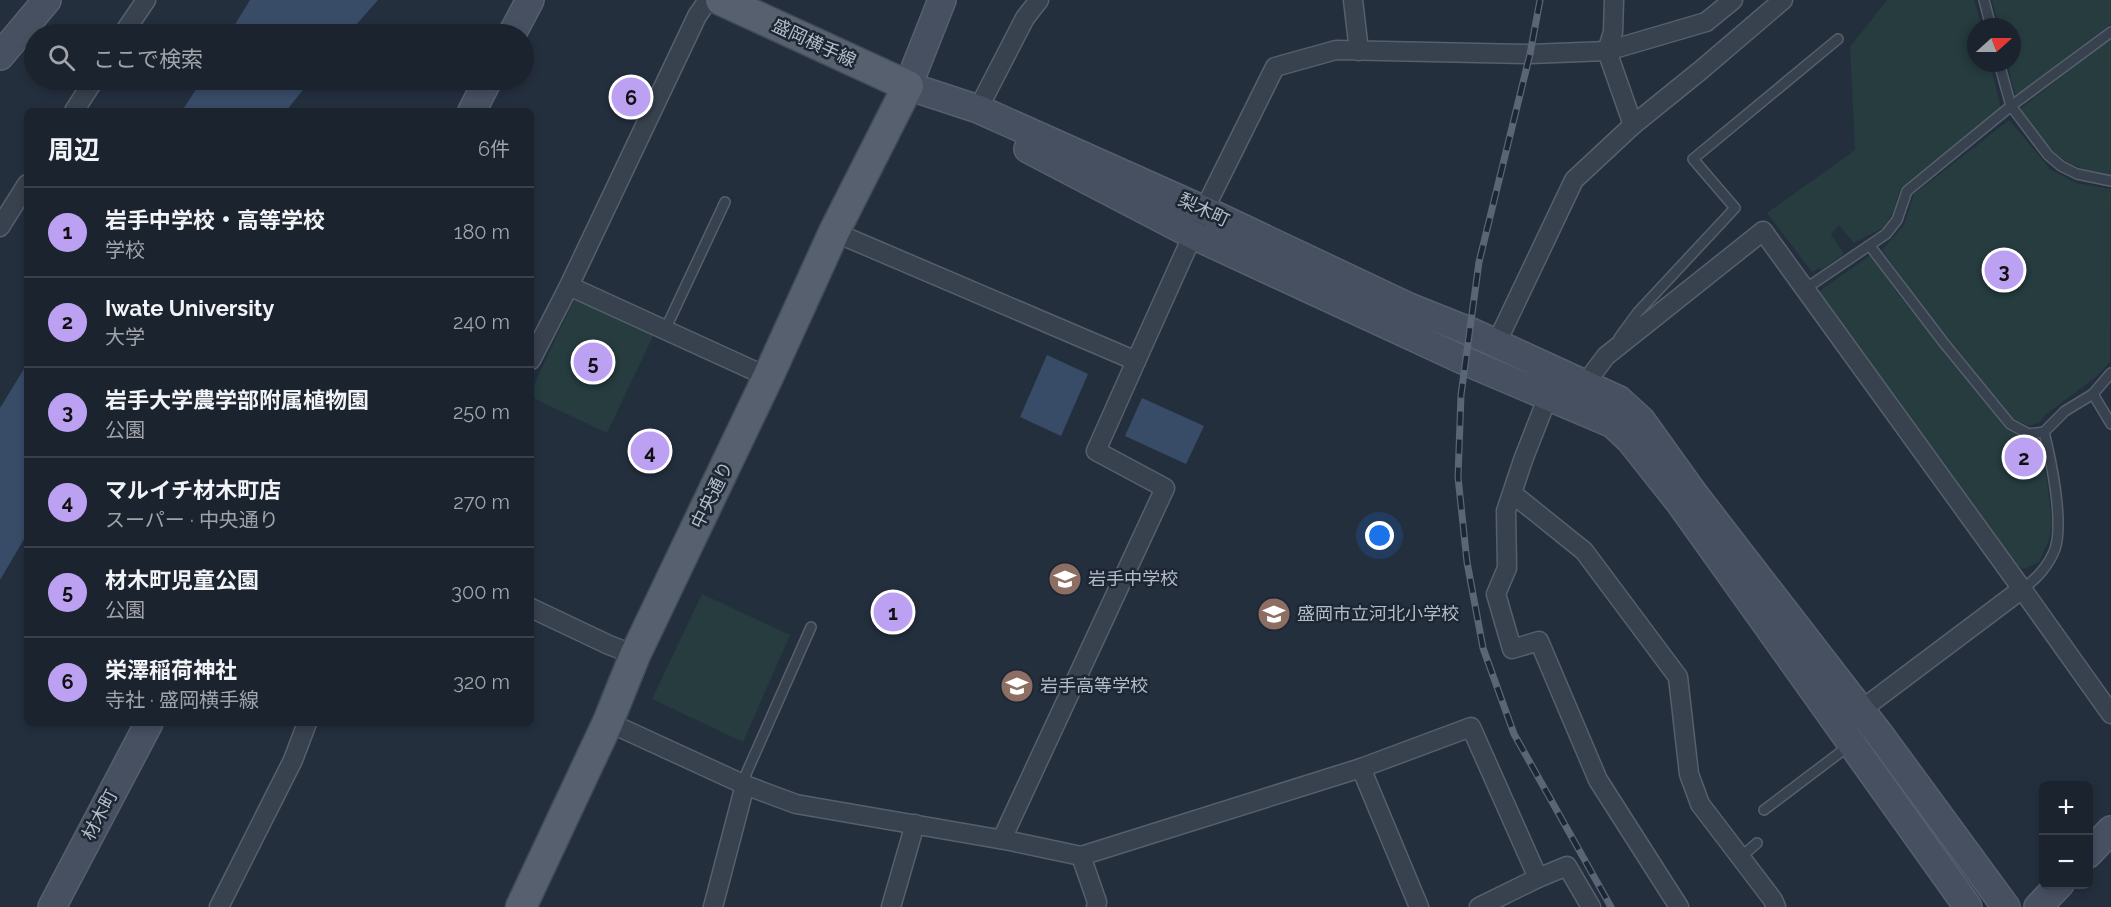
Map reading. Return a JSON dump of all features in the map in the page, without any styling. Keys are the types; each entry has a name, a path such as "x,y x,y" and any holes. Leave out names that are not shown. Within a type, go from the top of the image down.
{"main road":[{"name":"盛岡横手線","path":"721,0 908,86"},
{"name":"中央通り","path":"521,907 608,722 635,655 768,377 834,232 908,86"}],"street":[{"path":"27,24 47,0"},
{"path":"130,24 146,0"},
{"path":"517,24 530,0"},
{"path":"534,354 569,286 692,27 708,0"},
{"path":"942,0 908,86 1193,235 1467,362 1553,384 1585,384 1619,400 1641,420 1694,494 1861,710 2006,907"},
{"path":"978,108 1025,18 1039,0"},
{"path":"1353,0 1359,51"},
{"path":"1614,0 1613,32 1607,51 1633,125"},
{"path":"1002,839 1164,488 1096,451 1204,210 1275,67 1336,50 1530,54 1607,51 1706,22 1733,0"},
{"path":"1496,344 1574,180 1633,125 1783,0"},
{"path":"0,56 24,27"},
{"name":"梨木町","path":"908,86 978,108 1204,210 1409,307 1496,344 1553,384"},
{"path":"76,108 88,90"},
{"path":"474,108 483,90"},
{"path":"0,227 24,189"},
{"path":"1585,384 1606,356 1763,231 2111,714"},
{"path":"834,232 1136,361"},
{"path":"569,286 768,377"},
{"path":"1553,384 1506,511 1507,568 1496,594 1512,649 1539,641 1598,780 1678,907"},
{"path":"1553,384 1613,424 1630,440 1680,504 1968,907"},
{"path":"1513,494 1584,551 1678,677 1689,774 1700,804 1776,907"},
{"path":"1861,710 2022,589"},
{"path":"534,609 635,655"},
{"path":"608,722 744,784 796,804 1002,839 1081,856 1361,768 1471,727 1538,878"},
{"name":"材木町","path":"52,907 147,726"},
{"path":"219,907 293,760 306,726"},
{"path":"1361,768 1419,907"},
{"path":"713,907 744,784"},
{"path":"891,907 915,824"},
{"path":"2093,849 2111,830"},
{"path":"1081,856 1097,902 1096,907"},
{"path":"1479,907 1567,866 1591,907"},
{"path":"2038,907 2056,889"}],"lane":[{"path":"1984,0 1989,18"},
{"path":"1805,289 1886,234 1897,220 1907,191 2011,106 2111,32"},
{"path":"1606,356 1638,312 1735,208 1693,159 1838,39"},
{"path":"2002,72 2011,106 2048,154 2061,166 2077,174 2111,181"},
{"path":"664,330 725,202"},
{"path":"1870,246 1944,343 2010,424 2029,434 2044,432 2065,411 2093,394 2111,373"},
{"path":"2093,394 2111,423"},
{"path":"2022,589 2032,583 2055,549 2057,533 2053,475 2044,432"},
{"path":"744,784 811,627"},
{"path":"1764,810 1852,744"},
{"path":"1741,857 1757,843"}],"green space":[{"path":"1887,0 1974,0 1979,18 1967,18 1967,72 1992,72 2001,109 1901,187 1892,214 1884,227 1854,243 1839,225 1831,234 1844,254 1821,270 1820,268 1812,272 1767,213 1855,150 1850,47"},
{"path":"1992,0 2111,0 2111,24 2022,92 2015,94 2009,72 2021,72 2021,18 1997,18"},
{"path":"2111,38 2111,175 2082,168 2059,157 2041,138 2020,109"},
{"path":"2009,120 2051,170 2077,183 2111,189 2110,362 2096,377 2045,415 2040,422 2029,426 2013,419 1911,291 1882,250 1904,225 1914,194"},
{"path":"1871,255 1896,291 2005,428 2025,438 2038,439 2047,481 2052,525 2048,542 2039,562 2024,569 2014,564 1818,292"},
{"path":"576,296 654,334 607,433 534,398 534,385"},
{"path":"702,594 790,635 743,742 652,699"}],"water":[{"path":"250,0 378,0 357,24 235,24"},
{"path":"196,90 303,90 288,108 184,108"},
{"path":"1047,355 1088,374 1061,436 1020,417"},
{"path":"24,369 24,539 0,580 0,408"},
{"path":"1142,398 1204,426 1186,464 1125,436"}],"railway":[{"path":"1540,0 1530,54 1479,262 1461,395 1458,477 1467,562 1483,648 1514,734 1611,907"}],"place":[{"name":"栄澤稲荷神社","path":"631,97"},
{"name":"岩手大学農学部附属植物園","path":"2004,270"},
{"name":"材木町児童公園","path":"593,362"},
{"name":"マルイチ材木町店","path":"650,451"},
{"name":"Iwate University","path":"2024,457"},
{"name":"岩手中学校","path":"1065,579"},
{"name":"岩手中学校・高等学校","path":"893,612"},
{"name":"盛岡市立河北小学校","path":"1274,614"},
{"name":"岩手高等学校","path":"1017,686"}]}
